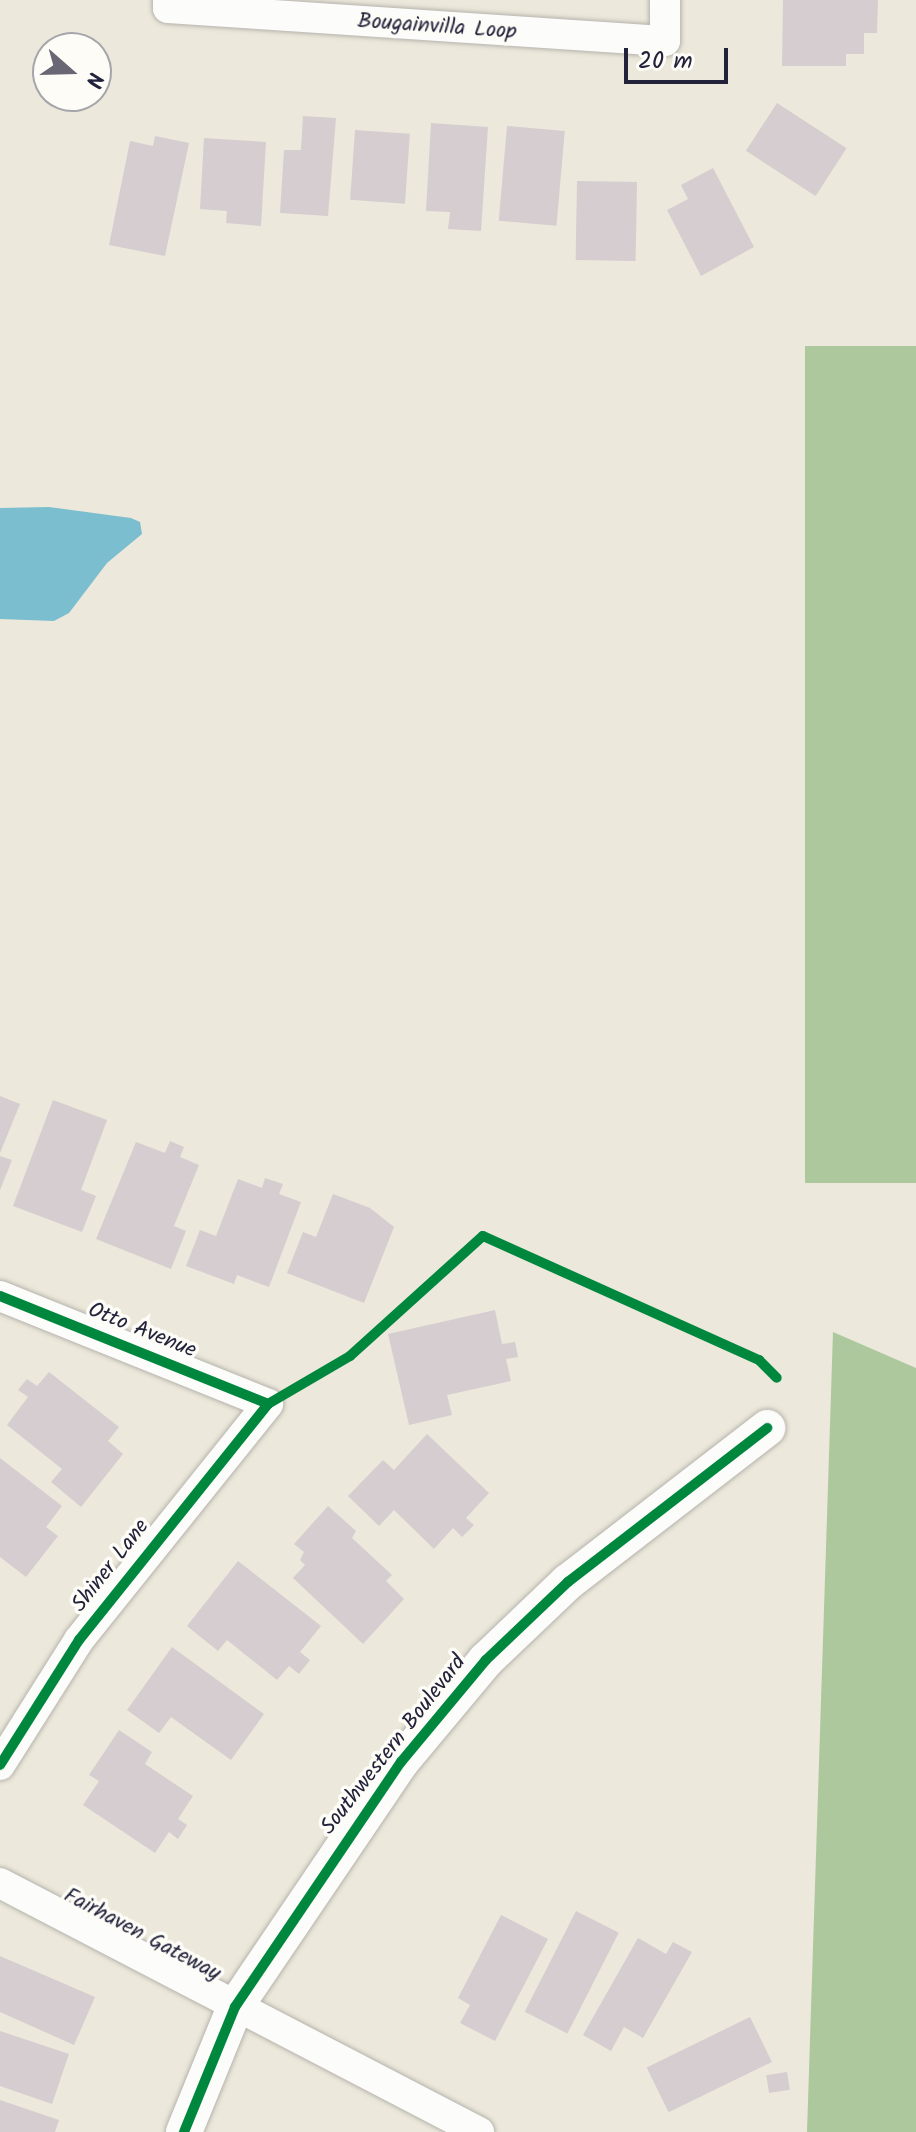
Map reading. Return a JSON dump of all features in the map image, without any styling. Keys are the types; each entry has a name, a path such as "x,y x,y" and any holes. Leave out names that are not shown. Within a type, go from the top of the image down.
{"street":[{"name":"Bougainvilla Loop","path":"168,4 665,41 665,0"},
{"name":"Otto Avenue","path":"0,1296 268,1404"},
{"name":"Shiner Lane","path":"0,1765 79,1640 268,1404"},
{"name":"Southwestern Boulevard","path":"184,2132 235,2007 358,1821 486,1660 568,1582 767,1428"},
{"name":"Fairhaven Gateway","path":"0,1883 479,2132"}],"green space":[{"path":"805,346 916,346 916,1183 805,1183"},
{"path":"833,1332 916,1368 916,2132 807,2132"}],"water":[{"path":"49,507 131,518 140,522 142,534 107,563 69,613 54,621 0,619 0,508"}],"building":[{"path":"783,0 878,0 877,33 864,33 864,54 846,54 846,66 782,66"},
{"path":"777,103 847,148 816,196 746,151"},
{"path":"303,116 336,118 328,216 280,213 284,150 301,150"},
{"path":"431,123 488,127 481,231 448,229 450,212 426,211"},
{"path":"507,126 565,131 556,226 499,221"},
{"path":"355,130 410,134 405,204 350,200"},
{"path":"155,136 189,143 165,256 109,245 130,141 153,146"},
{"path":"204,138 266,142 261,226 226,223 227,211 200,209"},
{"path":"713,168 754,247 701,276 667,210 688,199 681,185"},
{"path":"577,181 637,182 636,261 576,260"},
{"path":"0,1096 20,1104 0,1153"},
{"path":"53,1100 107,1120 81,1190 96,1196 82,1232 13,1206"},
{"path":"170,1141 184,1147 180,1157 199,1165 174,1226 186,1231 171,1269 96,1239 136,1142 165,1153"},
{"path":"0,1156 12,1160 0,1190"},
{"path":"265,1178 283,1184 279,1194 301,1202 269,1287 237,1275 234,1284 186,1266 200,1230 216,1236 238,1179 262,1188"},
{"path":"333,1194 370,1208 394,1227 364,1303 287,1273 303,1232 316,1237"},
{"path":"495,1310 502,1344 515,1342 518,1357 506,1359 511,1381 447,1395 452,1415 409,1425 388,1334"},
{"path":"49,1372 119,1427 108,1441 123,1454 81,1507 51,1482 62,1469 7,1425 28,1397 18,1390 27,1379 37,1386"},
{"path":"427,1434 489,1493 466,1518 474,1525 462,1537 453,1528 434,1549 394,1510 379,1526 348,1496 383,1460 394,1470"},
{"path":"0,1458 62,1506 46,1527 58,1536 26,1577 0,1557"},
{"path":"328,1506 356,1531 352,1538 392,1575 386,1581 404,1599 363,1644 293,1578 305,1565 300,1560 304,1552 294,1544"},
{"path":"238,1561 321,1626 300,1652 310,1660 299,1674 289,1666 277,1680 227,1640 218,1651 187,1626"},
{"path":"172,1647 264,1714 231,1760 171,1717 159,1733 127,1710"},
{"path":"119,1730 152,1752 145,1764 193,1796 178,1819 187,1825 178,1839 169,1832 155,1853 83,1805 99,1781 89,1775"},
{"path":"576,1911 619,1933 567,2033 525,2012"},
{"path":"501,1915 548,1939 495,2041 460,2023 470,2005 458,1998"},
{"path":"638,1938 666,1954 673,1942 692,1952 643,2038 624,2027 611,2051 583,2035"},
{"path":"0,1956 95,1997 74,2045 0,2012"},
{"path":"750,2017 772,2062 669,2112 647,2067"},
{"path":"0,2031 69,2054 52,2104 0,2086"},
{"path":"787,2072 790,2090 769,2093 766,2075"},
{"path":"0,2100 59,2120 55,2132 0,2132"}],"cycle path":[{"path":"0,1765 79,1640 268,1404 350,1356 483,1236 759,1360 777,1378"},
{"path":"0,1296 268,1404"},
{"path":"184,2132 235,2007 401,1762 486,1660 568,1582 767,1428"}]}
